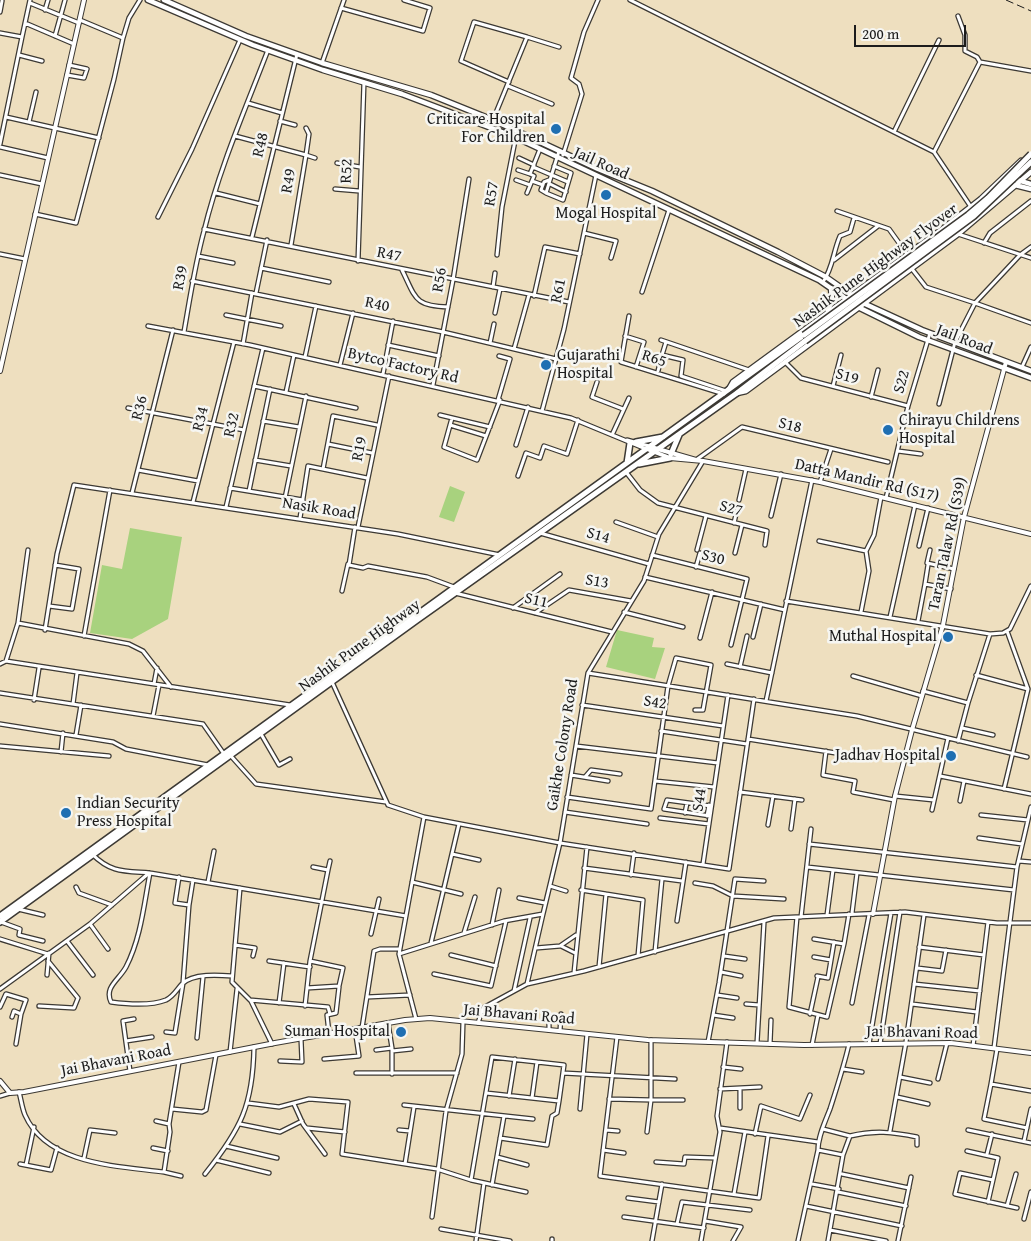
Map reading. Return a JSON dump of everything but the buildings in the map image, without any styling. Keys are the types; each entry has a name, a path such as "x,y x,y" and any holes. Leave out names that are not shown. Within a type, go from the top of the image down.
{"highway":[{"name":"Nashik Pune Highway Flyover","path":"737,393 804,338 988,198 1031,153"},
{"name":"Nashik Pune Highway Flyover","path":"726,392 974,216 1031,162"},
{"name":"Nashik Pune Highway","path":"0,922 208,765 626,472 665,437 726,392"},
{"name":"Nashik Pune Highway","path":"0,916 261,734 292,707 332,682 627,463 680,432 737,393"},
{"path":"636,464 671,456 680,432"},
{"path":"636,442 665,437"},
{"path":"627,463 630,443"}],"main road":[{"name":"Jail Road","path":"148,0 240,40 268,50 322,63 405,87 493,120 652,191 828,279 863,304 930,333 1031,371"},
{"path":"164,0 296,56"},
{"path":"175,12 178,6"},
{"name":"Jail Road","path":"296,56 323,70 402,94 515,137 823,282 858,307 928,340 1031,378"},
{"path":"402,94 405,87"},
{"path":"726,392 733,382 970,207 1031,153"},
{"path":"737,393 746,392 958,234 1031,172"},
{"path":"1003,178 1031,189"},
{"path":"1019,183 1031,184"},
{"path":"828,312 832,299 831,288"}],"street":[{"path":"45,10 48,0"},
{"path":"55,36 65,0"},
{"path":"0,371 84,0"},
{"path":"35,214 76,223 123,38 129,18 140,0"},
{"path":"322,63 344,0"},
{"path":"341,8 423,31 430,8 404,0"},
{"path":"546,193 551,174 559,159 582,94 579,84 571,78 584,32 598,0"},
{"path":"630,0 934,152 970,207"},
{"path":"0,12 2,1"},
{"path":"48,158 0,146 30,2 60,16 123,38"},
{"path":"958,16 965,35 965,51 978,57 980,62"},
{"path":"552,104 461,61 474,22 559,47"},
{"path":"25,23 74,44"},
{"path":"0,33 22,37"},
{"path":"493,120 527,37"},
{"path":"158,217 192,149 240,40"},
{"path":"894,132 939,40"},
{"name":"R39","path":"184,332 192,281 204,229 235,136 268,50"},
{"path":"19,55 42,61"},
{"name":"R48","path":"252,238 296,56"},
{"path":"934,152 980,62"},
{"path":"980,62 1031,70"},
{"path":"67,75 84,78 86,69 69,65"},
{"name":"R52","path":"358,261 364,82"},
{"path":"29,122 36,92"},
{"path":"248,104 282,113"},
{"path":"6,117 99,138"},
{"path":"280,121 295,125"},
{"path":"306,128 308,134 306,155 315,158"},
{"name":"R57","path":"497,255 517,131"},
{"name":"R49","path":"235,136 306,155 292,245"},
{"path":"530,174 540,150"},
{"path":"519,158 568,182"},
{"path":"337,163 360,167"},
{"path":"549,182 543,185 541,191 563,200 571,173 554,166"},
{"path":"518,170 534,176 527,192"},
{"path":"0,175 42,184"},
{"name":"R61","path":"542,411 556,359 596,176"},
{"name":"R56","path":"433,385 453,280 469,179"},
{"path":"516,180 530,186"},
{"path":"532,181 543,185"},
{"path":"549,182 566,192"},
{"path":"335,189 359,191"},
{"path":"216,194 260,204"},
{"path":"984,243 990,233 1031,201"},
{"path":"1028,204 1031,208"},
{"path":"642,292 669,209"},
{"path":"837,211 889,229 908,254"},
{"path":"823,282 828,279 834,260 835,248 840,236 850,232 854,218"},
{"path":"834,260 878,226"},
{"name":"R47","path":"204,229 267,240 358,261 569,302"},
{"path":"584,233 616,241 612,258"},
{"path":"958,234 1031,258"},
{"path":"243,344 247,319 267,240"},
{"path":"534,296 545,247 580,254"},
{"path":"939,404 955,342 975,303 1020,255 1031,247"},
{"path":"0,254 25,259"},
{"path":"198,256 232,263"},
{"path":"261,268 329,282"},
{"path":"912,268 926,288 1031,323"},
{"path":"402,270 416,298 428,307 448,307"},
{"path":"493,288 495,273"},
{"name":"R40","path":"192,281 393,321 556,359"},
{"path":"495,313 500,289"},
{"path":"514,349 529,295"},
{"path":"305,357 316,306"},
{"path":"340,365 353,313"},
{"path":"226,315 281,326"},
{"name":"R65","path":"630,316 620,361 679,380 726,392"},
{"path":"383,374 393,321"},
{"path":"490,343 494,324"},
{"name":"Bytco Factory Rd","path":"148,326 263,348 528,407 578,420 612,435 652,449"},
{"name":"R36","path":"132,492 173,330"},
{"name":"S22","path":"886,498 908,406 930,333"},
{"path":"625,336 644,342 636,367"},
{"path":"661,340 749,370"},
{"name":"R34","path":"193,502 234,342"},
{"path":"658,371 666,342"},
{"path":"388,345 438,356"},
{"path":"1022,368 1031,347"},
{"name":"R32","path":"226,507 263,348"},
{"path":"662,354 683,360 679,380"},
{"path":"286,392 294,355"},
{"path":"833,386 841,355"},
{"path":"452,418 444,447 477,460 499,400 510,359 499,356"},
{"name":"S19","path":"785,362 801,378 908,406"},
{"name":"Taran Talav Rd (S39)","path":"871,914 881,876 895,798 912,730 943,625 964,517 1006,362"},
{"path":"871,397 878,370"},
{"name":"R19","path":"342,591 389,376"},
{"path":"681,376 726,392"},
{"path":"597,382 592,397 623,409"},
{"path":"254,386 356,408"},
{"path":"249,491 270,389"},
{"path":"285,498 306,396"},
{"path":"612,435 629,398"},
{"path":"516,446 528,407"},
{"path":"128,408 244,430"},
{"path":"440,415 490,427"},
{"path":"323,469 333,416 377,425"},
{"path":"518,476 526,454 540,458 544,446 567,454 578,420"},
{"path":"263,421 299,427"},
{"path":"450,425 486,436"},
{"name":"S18","path":"696,460 742,427 888,462"},
{"name":"Bytco Factory Rd","path":"624,439 630,443 652,449"},
{"path":"328,444 372,453"},
{"name":"Datta Mandir Rd (S17)","path":"652,449 671,456 812,480 1031,534"},
{"path":"820,482 831,449"},
{"path":"898,450 922,454"},
{"path":"255,460 291,466"},
{"name":"Gaikhe Colony Road","path":"527,984 560,843 588,673 645,577 658,537 703,461"},
{"path":"300,518 308,466 367,478"},
{"path":"738,500 746,469"},
{"path":"138,470 198,481"},
{"name":"S27","path":"626,472 640,490 658,503 767,531 765,545"},
{"path":"771,516 781,474"},
{"path":"766,702 812,480"},
{"name":"Nasik Road","path":"55,566 74,485 132,492 356,527 501,555"},
{"path":"230,488 303,500"},
{"path":"84,636 110,490"},
{"path":"861,612 868,571 866,551 874,535 881,496"},
{"path":"890,617 915,505"},
{"path":"919,546 928,508"},
{"path":"734,523 737,510"},
{"path":"696,567 706,516"},
{"path":"616,522 658,537"},
{"path":"735,553 742,525"},
{"name":"S14","path":"540,533 649,564"},
{"path":"819,541 866,551"},
{"path":"6,661 18,623 28,550"},
{"path":"930,550 927,562 954,569"},
{"name":"S30","path":"652,556 747,580 742,600"},
{"name":"S11","path":"348,564 361,568 368,566 428,577 456,591 512,608 612,632"},
{"path":"45,630 55,566 79,569 72,609 49,606"},
{"path":"918,622 928,566"},
{"path":"512,608 560,574"},
{"path":"645,577 785,610"},
{"path":"925,584 951,588"},
{"path":"786,601 990,634 1010,629 1031,586"},
{"name":"S13","path":"535,614 569,590 631,600"},
{"path":"700,638 712,592"},
{"path":"731,645 742,600"},
{"path":"753,637 761,604"},
{"path":"624,612 684,627"},
{"path":"18,623 45,630 129,644 142,651 158,668 171,687"},
{"path":"1004,789 1011,753 1028,689 1007,631"},
{"path":"958,741 976,675 990,634"},
{"path":"740,667 747,636"},
{"path":"567,797 650,810 653,805 662,717 668,686 677,658 711,665 703,710 695,710"},
{"path":"0,664 6,661 39,668 154,684 292,707"},
{"path":"727,664 772,673"},
{"path":"34,700 39,668"},
{"path":"154,684 158,668"},
{"path":"588,673 857,716 1027,757"},
{"path":"72,704 77,674"},
{"path":"976,675 1028,689"},
{"path":"853,676 968,703"},
{"path":"332,682 388,805 424,817 560,843 729,868 754,700"},
{"path":"153,716 159,685"},
{"path":"0,694 203,724 224,754"},
{"name":"S44","path":"703,864 710,805 728,695"},
{"path":"76,735 81,705"},
{"name":"S42","path":"582,705 723,726"},
{"path":"0,724 113,742 126,749 208,765"},
{"path":"962,728 993,735"},
{"path":"661,730 747,744"},
{"path":"61,752 63,733"},
{"path":"261,734 279,766 290,760"},
{"path":"932,810 948,738"},
{"path":"748,739 860,757"},
{"path":"0,746 109,756"},
{"path":"576,746 718,763"},
{"path":"826,752 823,775 855,781 853,792 895,798 934,800"},
{"path":"230,755 256,784 386,802"},
{"path":"585,777 591,770 620,774"},
{"path":"571,775 608,781"},
{"path":"940,776 1031,794"},
{"path":"960,801 964,780"},
{"path":"655,781 714,787"},
{"path":"740,792 802,800"},
{"path":"768,825 773,796"},
{"path":"791,829 795,799"},
{"path":"709,816 664,809 666,800 710,805"},
{"path":"685,813 687,803"},
{"path":"1027,1128 984,1119 996,1048 1009,923 1022,844 1031,807"},
{"path":"565,812 647,824"},
{"path":"981,815 1028,820"},
{"path":"416,1019 399,952 424,817"},
{"path":"660,818 709,824"},
{"path":"430,944 459,824"},
{"path":"811,829 789,1007 827,1017 844,944 857,873"},
{"path":"979,838 1022,844"},
{"path":"809,844 1018,867"},
{"path":"574,973 587,846"},
{"path":"93,850 107,868 179,877 406,916"},
{"path":"208,882 214,851"},
{"path":"452,854 480,860"},
{"path":"631,875 634,854"},
{"path":"1019,860 1031,862"},
{"path":"305,1006 310,961 330,861"},
{"path":"677,921 686,862"},
{"path":"314,867 328,870"},
{"path":"807,867 1014,890"},
{"path":"584,868 682,881"},
{"path":"827,915 833,870"},
{"path":"0,989 90,924 150,873"},
{"path":"150,873 133,952 119,979 109,988 111,1002 165,1000 174,994 182,983 202,977 232,976"},
{"path":"179,877 175,903 189,905"},
{"path":"655,952 662,879"},
{"path":"708,1042 728,931 734,879 764,881"},
{"path":"166,1032 175,1033 193,880"},
{"path":"412,882 461,894"},
{"path":"695,883 713,886 733,896 784,899"},
{"path":"550,886 566,891"},
{"path":"76,887 80,893 112,905"},
{"path":"240,888 232,982 249,1000 272,1044"},
{"path":"492,925 499,890"},
{"path":"582,890 642,900 638,956"},
{"path":"599,967 606,894"},
{"path":"464,933 475,897"},
{"path":"519,898 546,904"},
{"path":"371,934 379,899"},
{"path":"18,909 43,915"},
{"path":"868,1045 891,912"},
{"path":"478,1023 483,1008 527,984 599,967 764,921 827,915 900,912 988,922 1031,923"},
{"path":"880,1044 900,912"},
{"path":"362,1028 374,951 380,948 399,952 506,921 530,918 543,914"},
{"path":"852,1003 871,914"},
{"path":"890,1132 912,1004 924,915"},
{"path":"514,991 530,918"},
{"path":"434,974 491,986 506,921"},
{"path":"757,1043 764,921"},
{"path":"0,922 20,928 19,935 43,941"},
{"path":"973,1046 988,922"},
{"path":"90,924 108,949"},
{"path":"560,946 577,934"},
{"path":"0,939 49,953"},
{"path":"814,939 844,944"},
{"path":"67,941 93,975"},
{"path":"810,1014 818,976 828,978 834,942"},
{"path":"234,945 255,948 253,956"},
{"path":"536,948 560,946 575,953"},
{"path":"920,947 984,955"},
{"path":"917,968 942,971 946,950"},
{"path":"47,975 49,953"},
{"path":"451,955 496,966"},
{"path":"724,956 745,959"},
{"path":"814,957 831,960"},
{"path":"39,1006 74,1008 78,998 48,961"},
{"path":"269,961 310,967"},
{"path":"310,961 343,968 336,1013 330,1014"},
{"path":"279,1003 284,963"},
{"path":"721,972 741,976"},
{"path":"197,1038 202,977"},
{"path":"0,1007 6,994 7,983"},
{"path":"914,984 980,991"},
{"path":"307,988 339,986"},
{"path":"230,1052 237,988"},
{"path":"6,994 26,1000 21,1014 16,1044"},
{"path":"367,997 410,995"},
{"path":"717,995 736,998"},
{"path":"249,1000 328,1008 330,1014 328,1015 329,1034"},
{"path":"746,1004 759,1005"},
{"path":"912,1004 977,1012"},
{"path":"12,1017 14,1011 21,1014"},
{"path":"560,1031 561,1014"},
{"path":"713,1015 733,1018"},
{"path":"812,1045 818,1015"},
{"name":"Jai Bhavani Road","path":"0,1096 254,1047 388,1023 430,1018 652,1040 812,1045 868,1045 906,1042 947,1043 1031,1053"},
{"path":"548,1030 549,1018"},
{"path":"130,1071 123,1021 134,1019"},
{"path":"770,1044 771,1020"},
{"path":"432,1216 446,1111 462,1054 464,1022"},
{"path":"388,1023 392,1049 392,1074"},
{"path":"324,1059 359,1056 355,1029"},
{"path":"580,1109 587,1034"},
{"path":"126,1041 152,1037"},
{"path":"617,1037 600,1176 759,1198 768,1136"},
{"path":"280,1062 302,1062 301,1039"},
{"path":"647,1132 651,1100 652,1040"},
{"path":"701,1241 720,1128 717,1116 727,1042"},
{"path":"938,1079 947,1043"},
{"path":"798,1241 812,1184 818,1142 843,1069 849,1044"},
{"path":"205,1174 240,1124 251,1092 254,1047"},
{"path":"376,1050 411,1049"},
{"path":"172,1109 202,1112 206,1110 205,1106 216,1055"},
{"path":"471,1180 492,1057 564,1065 557,1113 552,1116 547,1145 500,1138"},
{"path":"510,1096 514,1060"},
{"path":"164,1172 168,1151 169,1124 179,1062"},
{"path":"532,1098 537,1062"},
{"path":"723,1067 741,1069"},
{"path":"843,1069 862,1072"},
{"path":"356,1073 458,1073"},
{"path":"563,1074 675,1079"},
{"path":"900,1077 930,1083"},
{"path":"0,1081 10,1093"},
{"path":"991,1084 1031,1091"},
{"path":"720,1089 760,1087"},
{"path":"740,1089 740,1108"},
{"path":"19,1092 25,1115 42,1138 67,1155 181,1176"},
{"path":"486,1093 559,1101"},
{"path":"755,1134 761,1106 800,1119 810,1095"},
{"path":"897,1097 928,1104"},
{"path":"248,1102 279,1108 309,1099 348,1102 342,1154 437,1169 471,1180 526,1192"},
{"path":"609,1100 683,1100"},
{"path":"294,1104 306,1128 326,1154"},
{"path":"404,1105 533,1120"},
{"path":"405,1164 414,1106"},
{"path":"1024,1141 1031,1109"},
{"path":"492,1185 504,1116"},
{"path":"156,1121 169,1124"},
{"path":"240,1124 280,1132 302,1121"},
{"path":"26,1165 34,1127"},
{"path":"306,1128 345,1132"},
{"path":"720,1128 818,1142"},
{"path":"823,1129 850,1136 870,1131 890,1132 918,1137 917,1145"},
{"path":"84,1158 90,1130 115,1133"},
{"path":"399,1130 410,1131"},
{"path":"606,1130 618,1131"},
{"path":"968,1130 1031,1143"},
{"path":"734,1194 745,1132"},
{"path":"987,1154 992,1134"},
{"path":"828,1241 842,1174 843,1156 850,1136"},
{"path":"226,1146 277,1158"},
{"path":"20,1164 51,1170 57,1148"},
{"path":"153,1148 168,1151"},
{"path":"603,1150 624,1153"},
{"path":"818,1150 843,1156"},
{"path":"967,1151 998,1158 988,1202"},
{"path":"656,1162 684,1164 685,1156 715,1158"},
{"path":"497,1158 527,1165"},
{"path":"216,1160 269,1173"},
{"path":"993,1180 960,1173 955,1194 1017,1208"},
{"path":"842,1174 909,1188"},
{"path":"1007,1206 1016,1174"},
{"path":"898,1241 911,1177"},
{"path":"476,1241 484,1183"},
{"path":"652,1241 662,1184"},
{"path":"812,1184 906,1206"},
{"path":"1024,1219 1031,1192"},
{"path":"628,1198 659,1202"},
{"path":"678,1224 682,1202 750,1210"},
{"path":"806,1206 902,1226"},
{"path":"624,1217 704,1228"},
{"path":"705,1221 741,1226 733,1241"},
{"path":"441,1229 510,1241"},
{"path":"830,1230 886,1241"}],"green space":[{"path":"450,486 465,492 454,522 439,517"},
{"path":"130,528 182,537 168,619 132,639 90,633 102,565 122,569"},
{"path":"617,630 654,638 652,647 665,648 655,679 606,667"}],"railway":[{"path":"1006,0 1031,11"}],"place":[{"name":"Criticare Hospital For Children","path":"556,129"},
{"name":"Mogal Hospital","path":"606,195"},
{"name":"Gujarathi Hospital","path":"546,365"},
{"name":"Chirayu Childrens Hospital","path":"888,430"},
{"name":"Muthal Hospital","path":"948,637"},
{"name":"Jadhav Hospital","path":"951,756"},
{"name":"Indian Security Press Hospital","path":"66,813"},
{"name":"Suman Hospital","path":"401,1032"}]}
